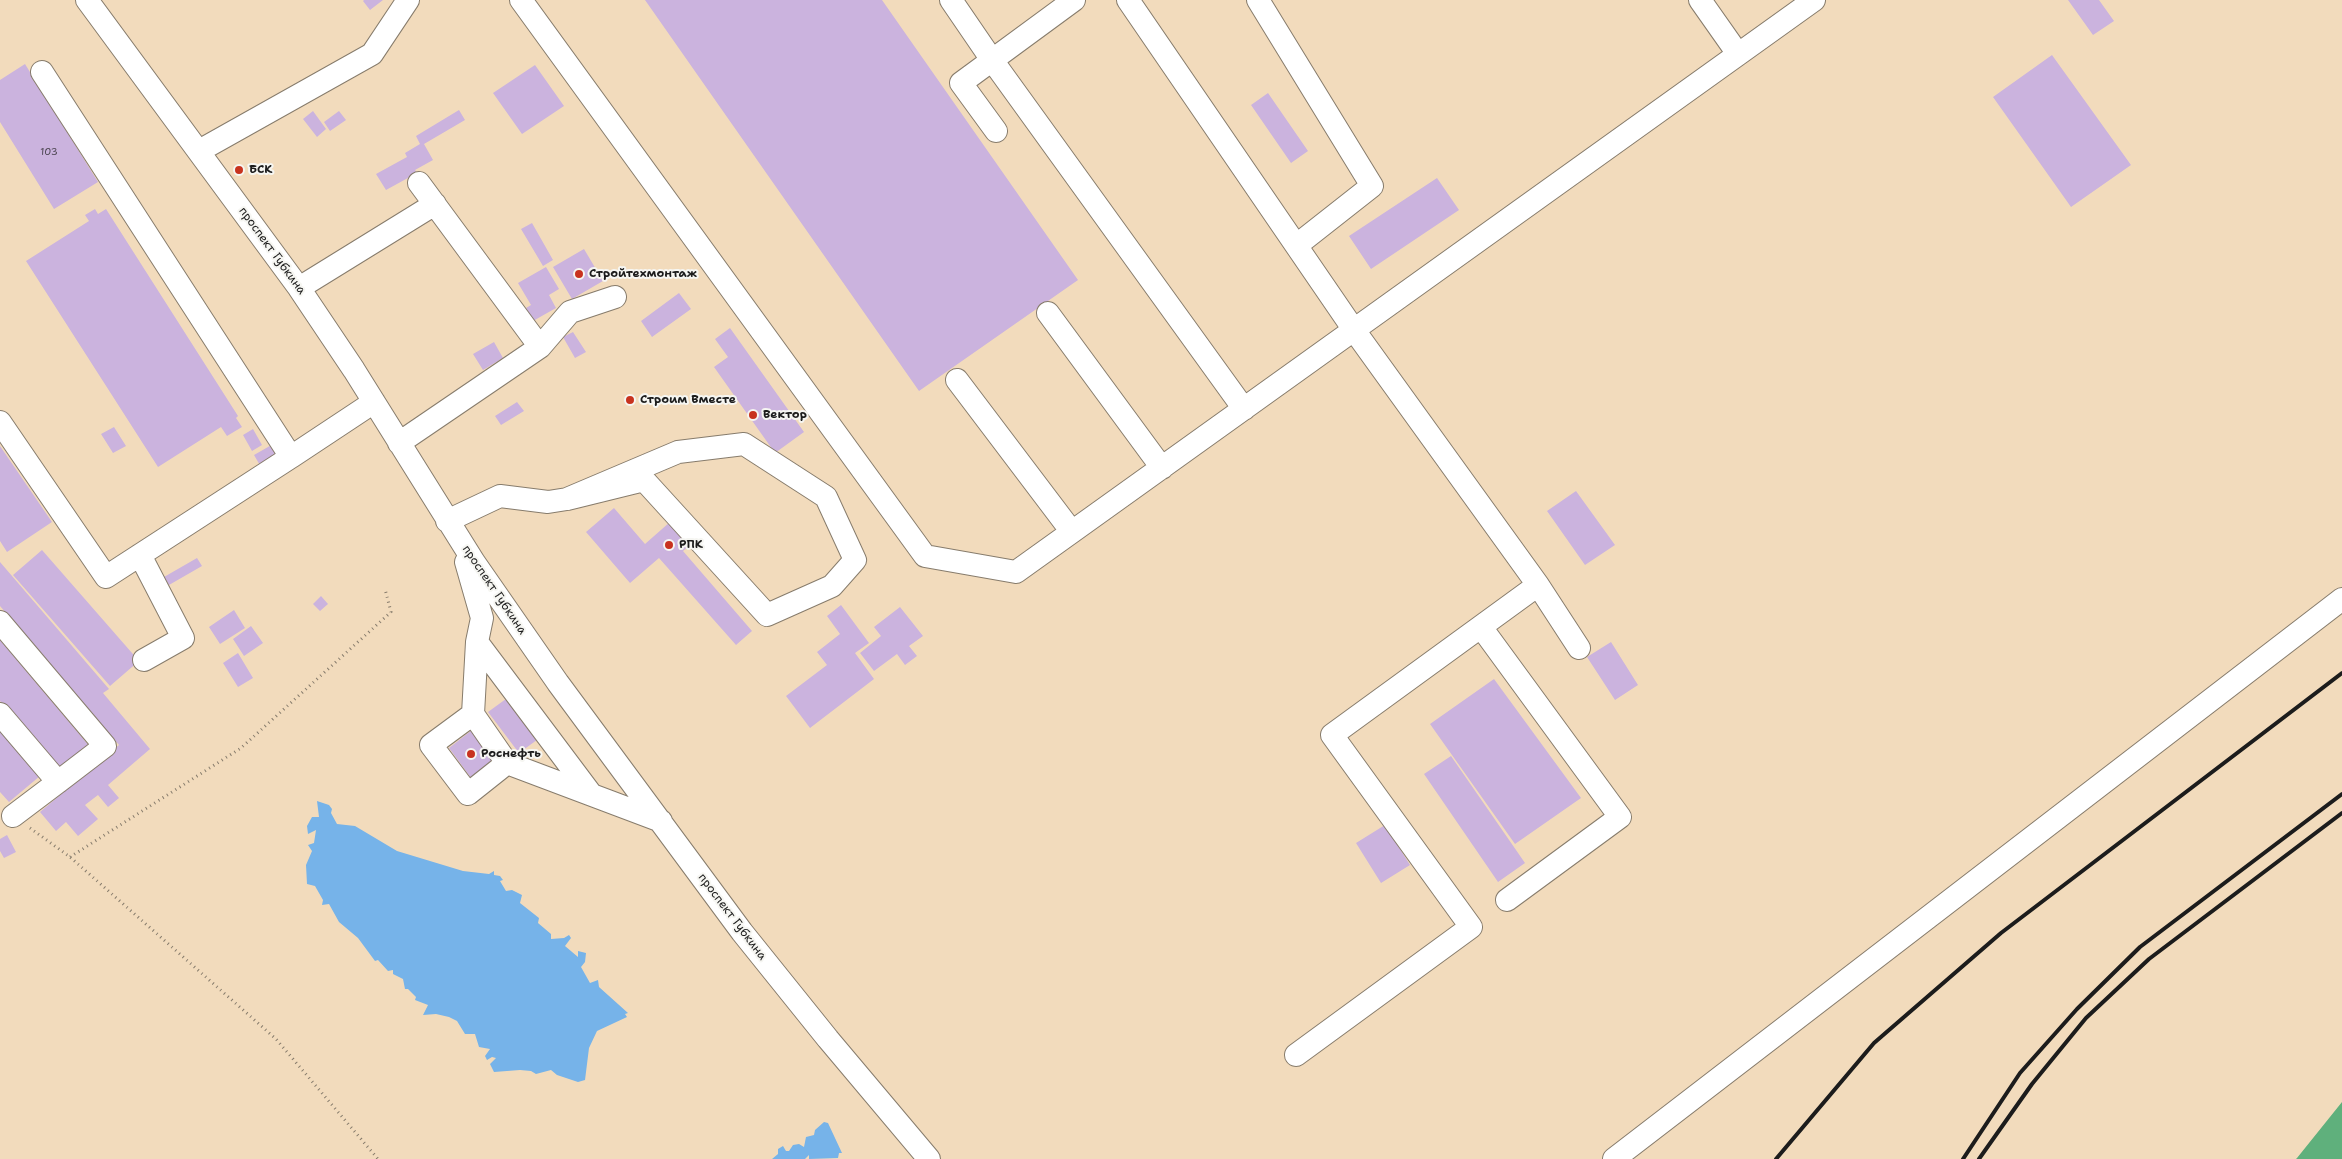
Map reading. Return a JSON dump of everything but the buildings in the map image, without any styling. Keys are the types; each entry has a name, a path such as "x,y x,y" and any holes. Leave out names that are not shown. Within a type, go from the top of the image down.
{"street":[{"name":"проспект Губкина","path":"87,0 299,288 374,402 447,521 558,683 748,939 828,1039 930,1159"},
{"path":"199,151 372,54 408,0"},
{"path":"521,0 925,556 1016,572 1814,0"},
{"path":"951,0 992,60 1244,409"},
{"path":"996,131 961,83 1074,0"},
{"path":"1128,0 1354,330 1538,585 1579,648"},
{"path":"1258,0 1372,186 1297,245"},
{"path":"1700,0 1738,54"},
{"path":"42,72 291,456"},
{"path":"419,183 540,348"},
{"path":"299,288 435,204"},
{"path":"399,443 540,348 570,312 615,297"},
{"path":"1048,313 1162,468"},
{"path":"957,380 1072,532"},
{"path":"0,422 106,577 374,402"},
{"path":"447,521 500,496 548,502 567,499 644,480 767,615 832,586 855,560 826,497 744,444 678,452 567,499"},
{"path":"461,542 482,618 477,642 473,714 508,762 661,821"},
{"path":"140,555 183,638 144,660"},
{"path":"1296,1055 1470,927 1332,736 1538,585"},
{"path":"1614,1159 2342,599"},
{"path":"0,622 105,746 58,782 4,814"},
{"path":"1481,627 1620,817 1507,900"},
{"path":"477,642 591,794"},
{"path":"0,714 58,782"},
{"path":"473,714 431,745 468,794 508,762"}],"path":[{"path":"70,857 241,748 391,612 385,589"},
{"path":"4,814 70,857 276,1039 378,1159"}],"green space":[{"path":"2342,1102 2342,1159 2296,1159 2297,1158"}],"water":[{"path":"317,801 329,805 337,824 355,826 397,851 463,871 489,874 494,871 494,875 500,876 503,880 500,881 506,891 512,890 522,895 520,903 539,918 538,923 551,934 551,939 564,938 569,935 571,938 565,946 578,957 578,951 586,953 585,962 581,967 590,983 598,980 599,987 628,1013 625,1014 627,1017 597,1031 589,1048 585,1080 578,1082 557,1075 551,1070 536,1074 531,1071 520,1070 494,1072 490,1064 496,1058 492,1057 487,1060 485,1056 490,1049 479,1047 475,1034 465,1034 457,1021 449,1017 436,1014 423,1015 428,1005 415,1000 416,997 408,989 405,989 403,979 393,974 393,970 388,971 378,960 375,961 358,938 339,922 329,904 322,905 323,900 315,886 307,884 306,865 312,851 308,845 314,843 316,830 308,834 307,826 312,817 319,817"},
{"path":"824,1122 828,1123 842,1153 839,1153 838,1158 809,1159 809,1155 805,1159 772,1159 778,1154 778,1149 783,1146 786,1151 789,1151 793,1145 799,1144 804,1147 806,1137 814,1135 815,1130"}],"railway":[{"path":"1776,1159 1874,1043 2001,933 2342,673"},
{"path":"1963,1159 2020,1073 2077,1009 2140,947 2342,794"},
{"path":"1979,1159 2032,1084 2086,1018 2149,959 2342,813"}],"place":[{"name":"БСК","path":"239,170"},
{"name":"Стройтехмонтаж","path":"579,274"},
{"name":"Строим Вместе","path":"630,400"},
{"name":"Вектор","path":"753,415"},
{"name":"РПК","path":"669,545"},
{"name":"Роснефть","path":"471,754"}]}
